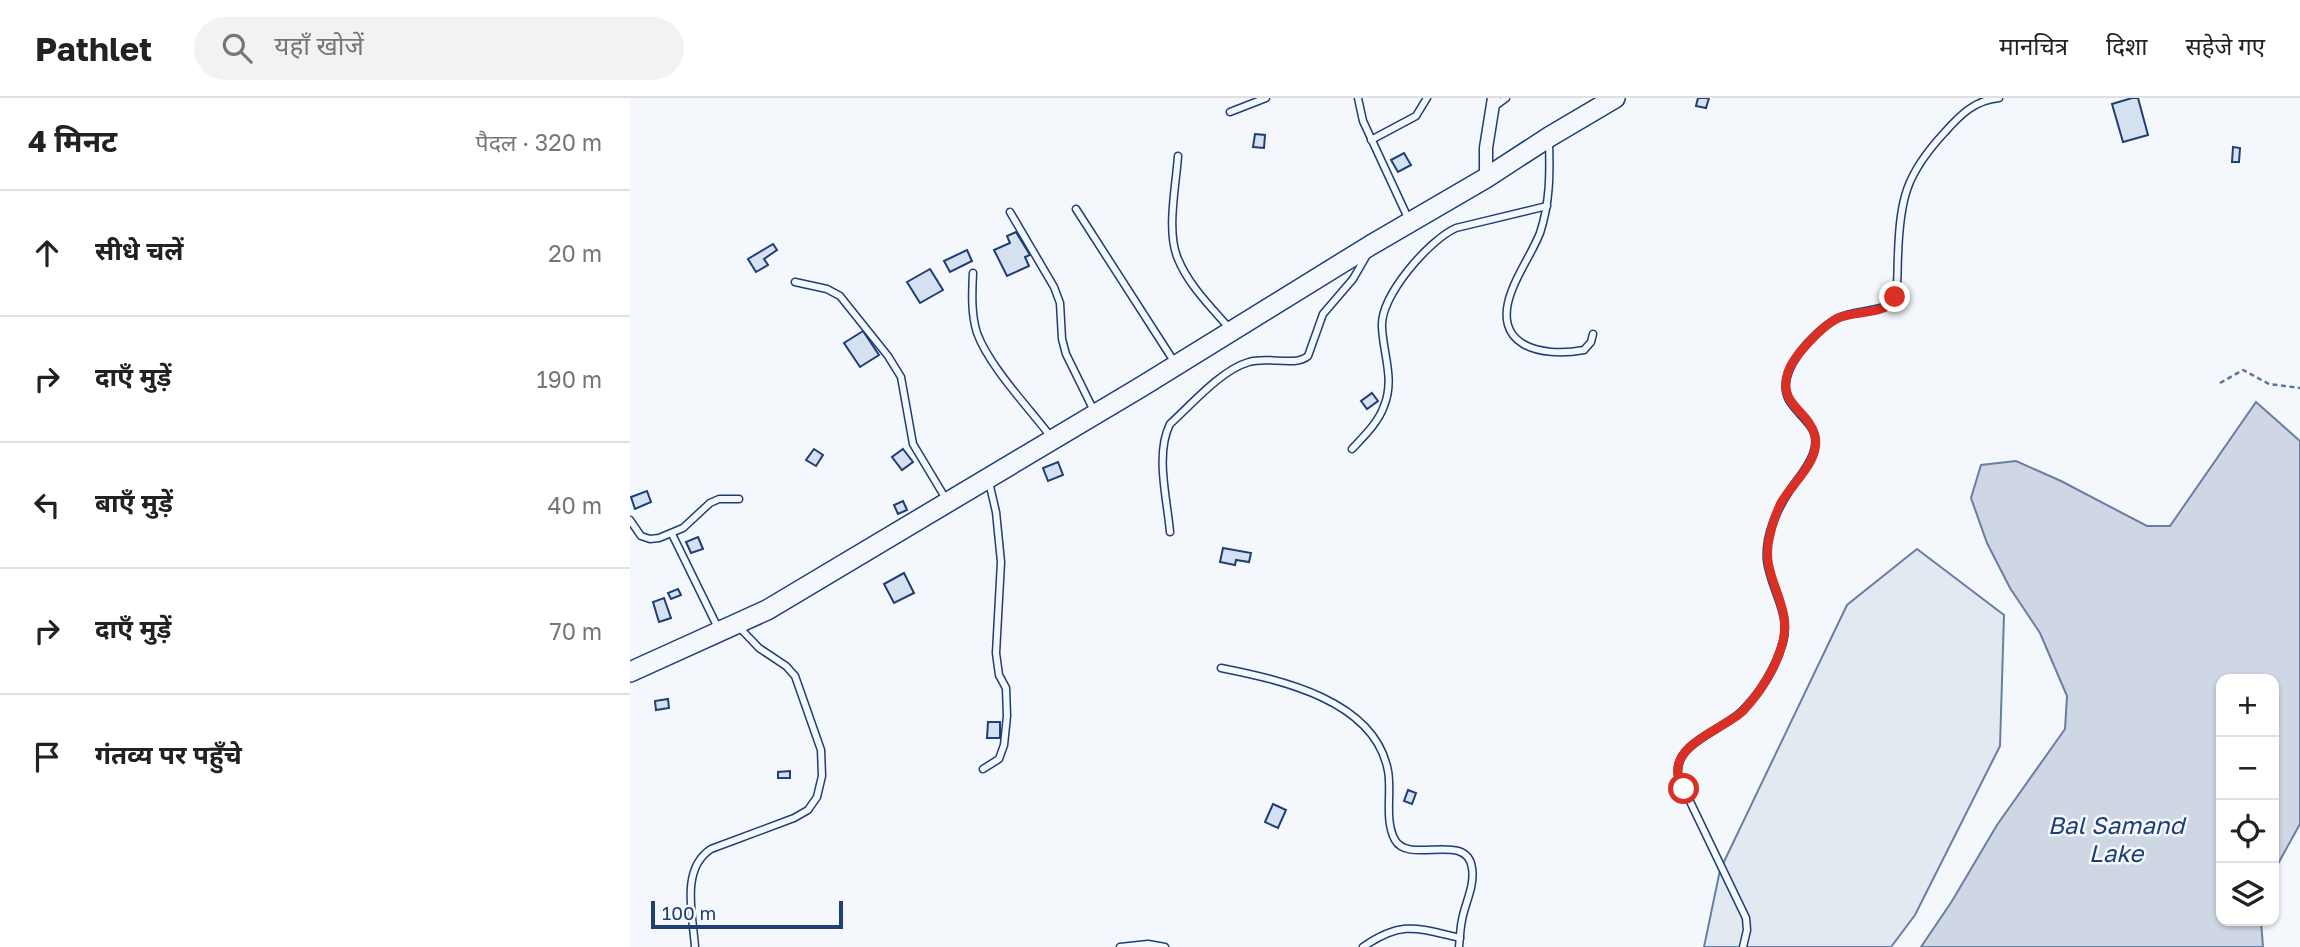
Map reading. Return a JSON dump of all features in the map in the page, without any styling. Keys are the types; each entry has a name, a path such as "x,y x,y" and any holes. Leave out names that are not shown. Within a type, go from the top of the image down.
{"highway":[{"path":"630,672 768,610 1615,98"}],"street":[{"path":"1486,178 1486,148 1494,102"}],"lane":[{"path":"1230,112 1266,98"},
{"path":"1358,98 1363,121 1410,223"},
{"path":"1371,140 1416,116 1427,98"},
{"path":"1494,102 1506,98"},
{"path":"1743,947 1746,919 1678,774 1679,761 1686,750 1743,711 1773,669 1784,640 1784,617 1770,577 1767,558 1769,537 1780,504 1806,468 1816,442 1815,433 1788,399 1785,384 1787,376 1800,353 1823,329 1839,318 1892,304 1896,288 1899,224 1908,183 1926,153 1966,109 1998,98"},
{"path":"1549,137 1550,184 1547,206 1540,232 1512,290 1507,322 1512,336 1523,346 1538,350 1584,350 1591,342 1593,334"},
{"path":"1178,156 1173,239 1177,258 1188,278 1231,331"},
{"path":"1352,449 1373,425 1384,407 1388,392 1389,368 1382,326 1389,297 1428,247 1443,233 1456,228 1547,206"},
{"path":"1076,209 1177,364"},
{"path":"1010,212 1054,287 1060,303 1062,339 1066,354 1095,413"},
{"path":"1170,532 1161,450 1170,424 1235,367 1264,359 1294,362 1308,356 1323,314 1362,268 1371,246"},
{"path":"973,273 973,315 987,353 1052,438"},
{"path":"795,282 827,289 840,296 888,356 901,377 913,444 947,501"},
{"path":"983,769 999,759 1004,745 1006,716 1006,688 999,674 996,653 1001,562 996,512 988,477"},
{"path":"630,520 641,536 650,539 672,534 694,520 710,503 719,499 739,499"},
{"path":"672,534 728,628 786,666 796,676 821,750 822,776 817,797 808,810 794,818 711,849 701,856 695,865 691,881 695,947"},
{"path":"1221,668 1269,677 1324,697 1354,717 1378,741 1389,774 1391,829 1395,840 1401,847 1412,849 1448,849 1462,852 1472,865 1471,889 1459,947"},
{"path":"1363,947 1381,935 1402,928 1419,928 1460,938"},
{"path":"1120,947 1148,944 1165,947"}],"path":[{"path":"2220,383 2243,370 2269,384 2300,388"}],"shaded area":[{"path":"1917,549 2004,615 2000,746 1915,915 1891,947 1704,947 1720,870 1847,605"}],"water":[{"name":"Bal Samand Lake","path":"2256,402 2300,441 2300,824 2279,862 2279,674 2216,674 2216,926 2261,926 2263,947 1921,947 1997,825 2065,729 2067,696 2040,633 2010,588 1987,543 1971,498 1981,465 2016,461 2147,526 2170,526"}],"building":[{"path":"1698,98 1709,98 1706,108 1696,106"},
{"path":"2138,98 2148,135 2123,142 2112,104"},
{"path":"1255,134 1265,135 1264,148 1253,147"},
{"path":"2233,147 2240,148 2239,162 2232,162"},
{"path":"1404,153 1411,165 1398,172 1391,160"},
{"path":"1016,232 1030,255 1025,257 1029,266 1007,276 994,250 1010,243 1007,236"},
{"path":"773,244 777,250 764,259 768,265 756,272 748,259"},
{"path":"967,250 972,261 950,272 944,261"},
{"path":"930,269 943,290 920,303 907,282"},
{"path":"863,331 879,355 860,367 844,343"},
{"path":"1372,393 1378,401 1367,409 1361,401"},
{"path":"814,449 823,455 816,466 806,460"},
{"path":"903,449 913,462 902,470 892,457"},
{"path":"1058,462 1063,475 1048,481 1043,468"},
{"path":"647,491 651,502 635,509 631,497"},
{"path":"903,501 907,510 898,514 894,505"},
{"path":"698,537 703,549 691,553 686,542"},
{"path":"1223,548 1251,553 1249,562 1236,560 1235,565 1220,562"},
{"path":"904,573 914,593 894,603 884,584"},
{"path":"678,589 681,595 671,599 668,593"},
{"path":"664,598 671,618 659,622 653,602"},
{"path":"668,699 669,708 656,710 655,701"},
{"path":"988,722 1000,722 1000,738 987,738"},
{"path":"790,771 790,778 778,778 778,772"},
{"path":"1408,790 1416,793 1412,804 1404,801"},
{"path":"1273,804 1286,810 1278,828 1265,822"}],"route":[{"path":"1684,789 1678,774 1679,761 1686,750 1743,711 1773,669 1784,640 1784,617 1770,577 1767,558 1769,537 1780,504 1806,468 1816,442 1815,433 1788,399 1785,384 1790,368 1823,329 1839,318 1884,308 1892,304 1895,297"}]}
